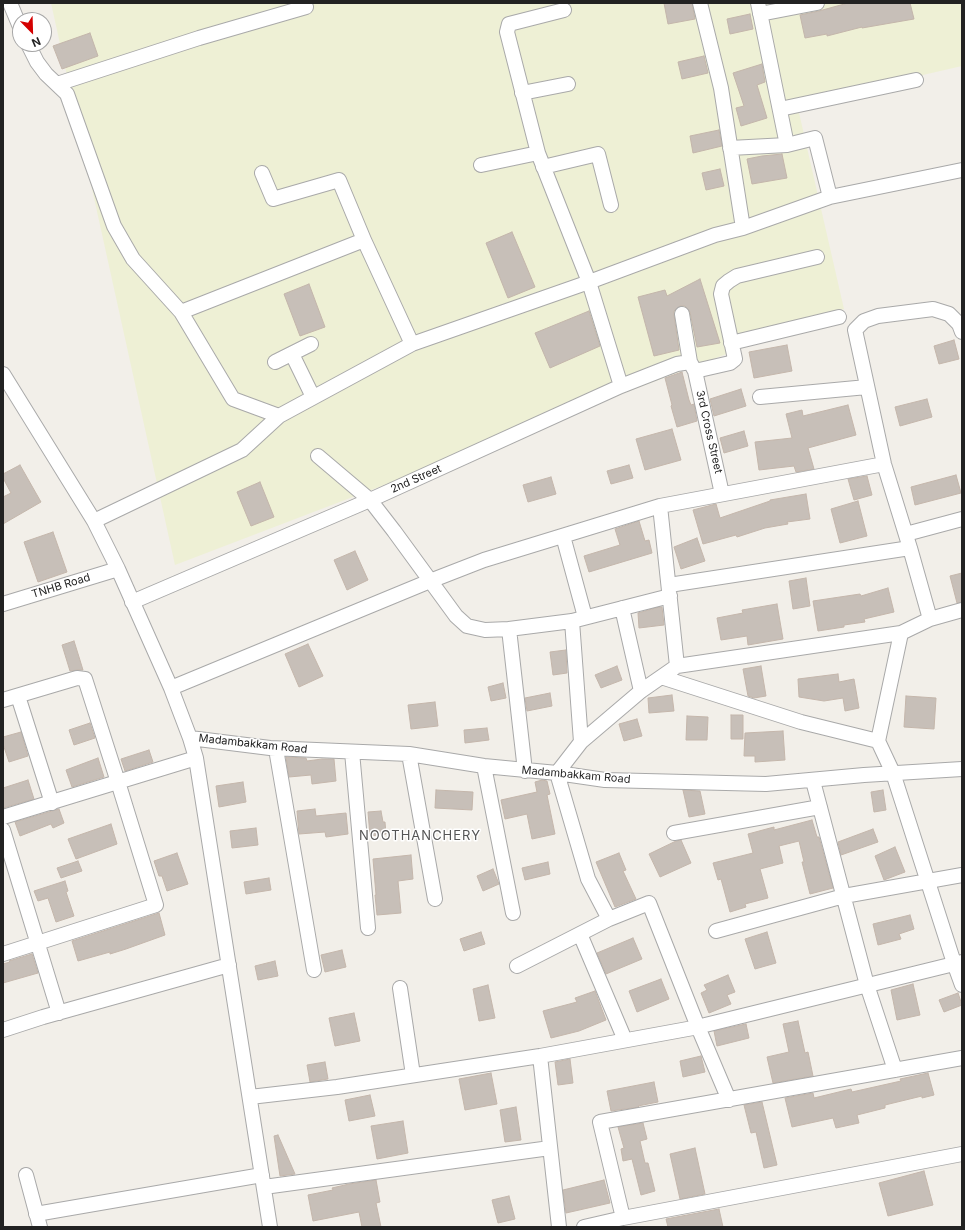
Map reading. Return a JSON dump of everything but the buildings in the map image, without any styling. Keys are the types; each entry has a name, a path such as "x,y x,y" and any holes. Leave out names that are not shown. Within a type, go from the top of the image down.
{"street":[{"path":"700,3 721,88 743,228"},
{"path":"787,144 759,9 817,3"},
{"path":"57,84 199,38 306,7"},
{"path":"564,10 509,24 507,32 538,153 589,282 622,386"},
{"path":"32,52 46,74 67,94 114,226 133,259 182,312 233,399 279,416"},
{"path":"780,109 916,80"},
{"path":"522,93 568,84"},
{"path":"730,148 787,144 815,138 830,197"},
{"path":"481,165 538,153"},
{"path":"543,167 598,154 611,205"},
{"path":"94,521 242,450 279,416 412,344 589,282 715,235 743,228 830,197 962,170"},
{"path":"262,172 273,200 339,180 364,240 412,344"},
{"path":"182,312 364,240"},
{"path":"817,257 737,276 723,286 721,294 731,343 839,317"},
{"path":"930,619 884,464 855,330 864,321 878,316 933,308 949,314 959,324 962,332"},
{"name":"3rd Cross Street","path":"682,314 692,366 722,494"},
{"name":"2nd Street","path":"132,602 370,500 622,386 677,364 692,366 730,364 735,359 731,343"},
{"path":"275,362 311,344"},
{"path":"292,354 313,397"},
{"path":"3,374 94,521 118,569 171,688 190,738 196,758 270,1227"},
{"path":"760,397 867,387"},
{"path":"318,456 370,500 456,616 466,626 485,630 509,629 579,619 622,608 669,590 910,548"},
{"path":"171,688 484,560 660,506 884,464"},
{"path":"660,506 677,666"},
{"path":"906,534 962,519"},
{"path":"564,536 579,619 581,742"},
{"name":"TNHB Road","path":"3,604 118,569"},
{"path":"622,608 641,691"},
{"path":"609,919 588,879 557,773 581,742 641,691 677,666 901,633 930,619 962,610"},
{"path":"509,629 525,771"},
{"path":"901,633 878,741 893,773 928,881 958,963 962,985"},
{"path":"3,700 81,677 85,679 156,905 3,954"},
{"path":"661,677 801,722 878,741"},
{"path":"18,696 52,802"},
{"name":"Madambakkam Road","path":"190,738 276,749 409,754 484,766 557,773 605,780 766,784 893,773 962,769"},
{"path":"276,749 314,970"},
{"path":"352,752 368,928"},
{"path":"409,754 436,899"},
{"path":"3,817 196,758"},
{"path":"484,766 514,913"},
{"path":"813,781 867,985 895,1070"},
{"path":"674,833 820,807"},
{"path":"3,830 59,1013"},
{"path":"716,931 844,896 962,875"},
{"path":"517,966 609,919 649,903 698,1027 729,1100"},
{"path":"580,934 625,1040"},
{"path":"250,1097 338,1087 540,1056 698,1027 958,963"},
{"path":"3,1030 229,966"},
{"path":"400,988 413,1075"},
{"path":"540,1056 559,1227"},
{"path":"623,1218 600,1122 962,1058"},
{"path":"26,1176 38,1220 263,1181 550,1148"},
{"path":"584,1227 623,1218 962,1154"}],"green space":[{"path":"51,3 962,3 962,66 797,104 844,309 175,565"}],"district":[{"name":"NOOTHANCHERY","path":"420,836"}]}
